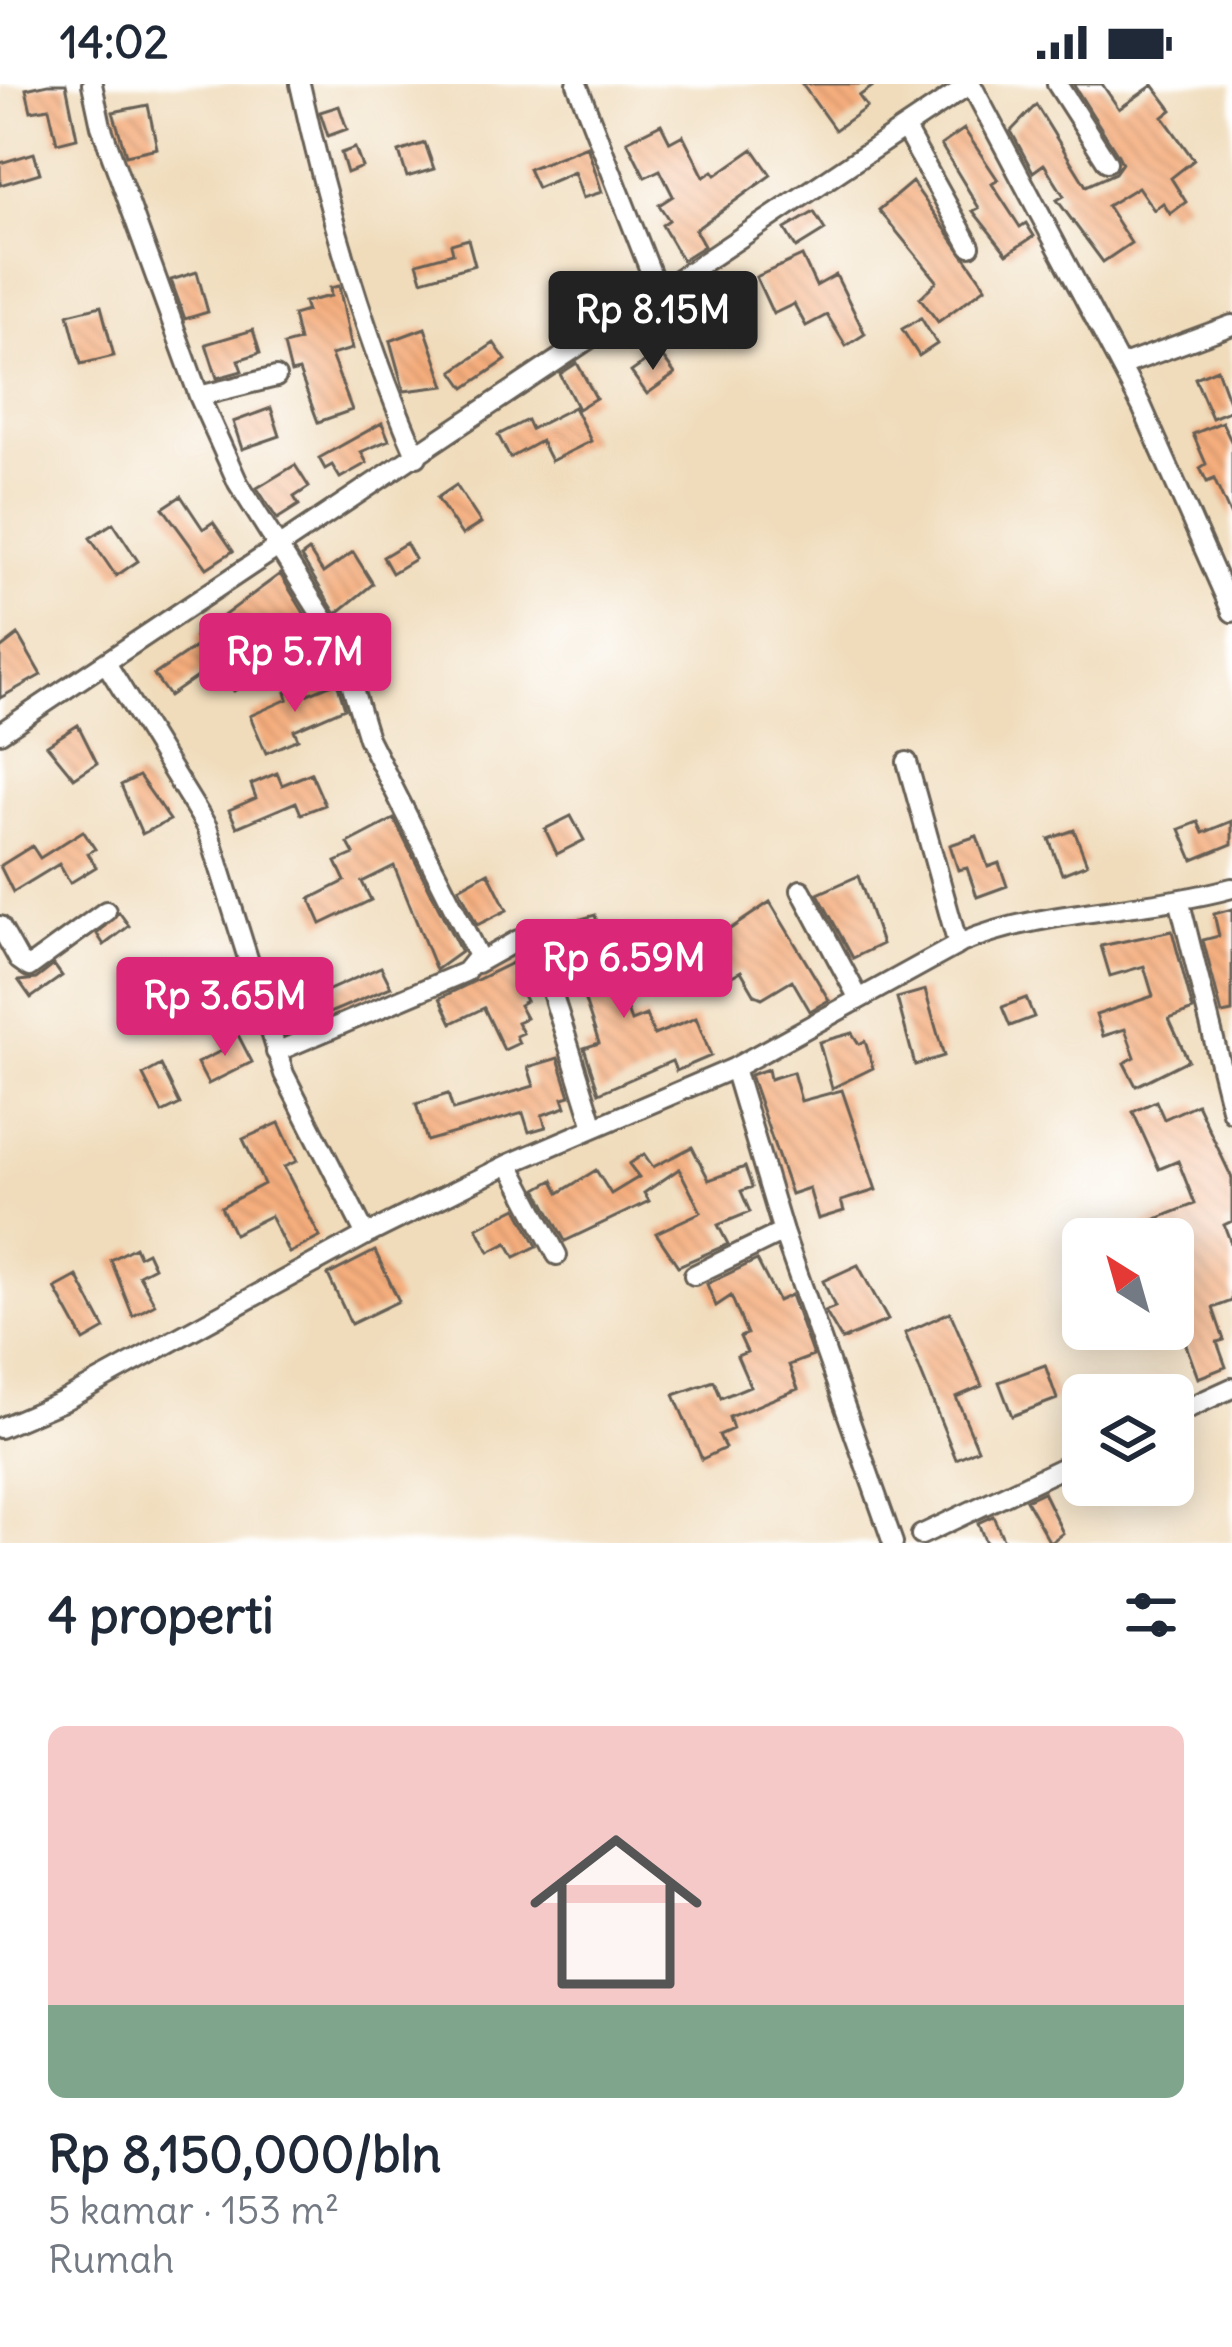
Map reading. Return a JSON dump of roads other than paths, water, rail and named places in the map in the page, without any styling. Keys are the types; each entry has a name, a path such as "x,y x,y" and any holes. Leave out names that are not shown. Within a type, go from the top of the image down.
{"street":[{"path":"92,84 101,126 199,397 238,482 339,644 368,738 477,950 477,964"},
{"path":"300,84 317,165 373,357 417,457"},
{"path":"578,84 658,291"},
{"path":"0,733 970,84 1121,366 1225,575 1232,612"},
{"path":"1058,84 1107,162"},
{"path":"904,129 970,246"},
{"path":"1121,366 1232,326"},
{"path":"199,397 276,377"},
{"path":"106,663 207,826 276,1052 366,1235"},
{"path":"907,762 958,945"},
{"path":"0,1428 61,1402 366,1235 509,1164 734,1068 993,929 1180,902 1232,888"},
{"path":"801,890 858,998"},
{"path":"1180,902 1231,1099"},
{"path":"0,926 29,967 106,911"},
{"path":"276,1052 477,964 518,940 537,944 594,1127"},
{"path":"734,1068 784,1232 893,1543"},
{"path":"509,1164 557,1255"},
{"path":"694,1275 784,1232"},
{"path":"1194,1405 1232,1388"},
{"path":"921,1535 1062,1468"}]}
